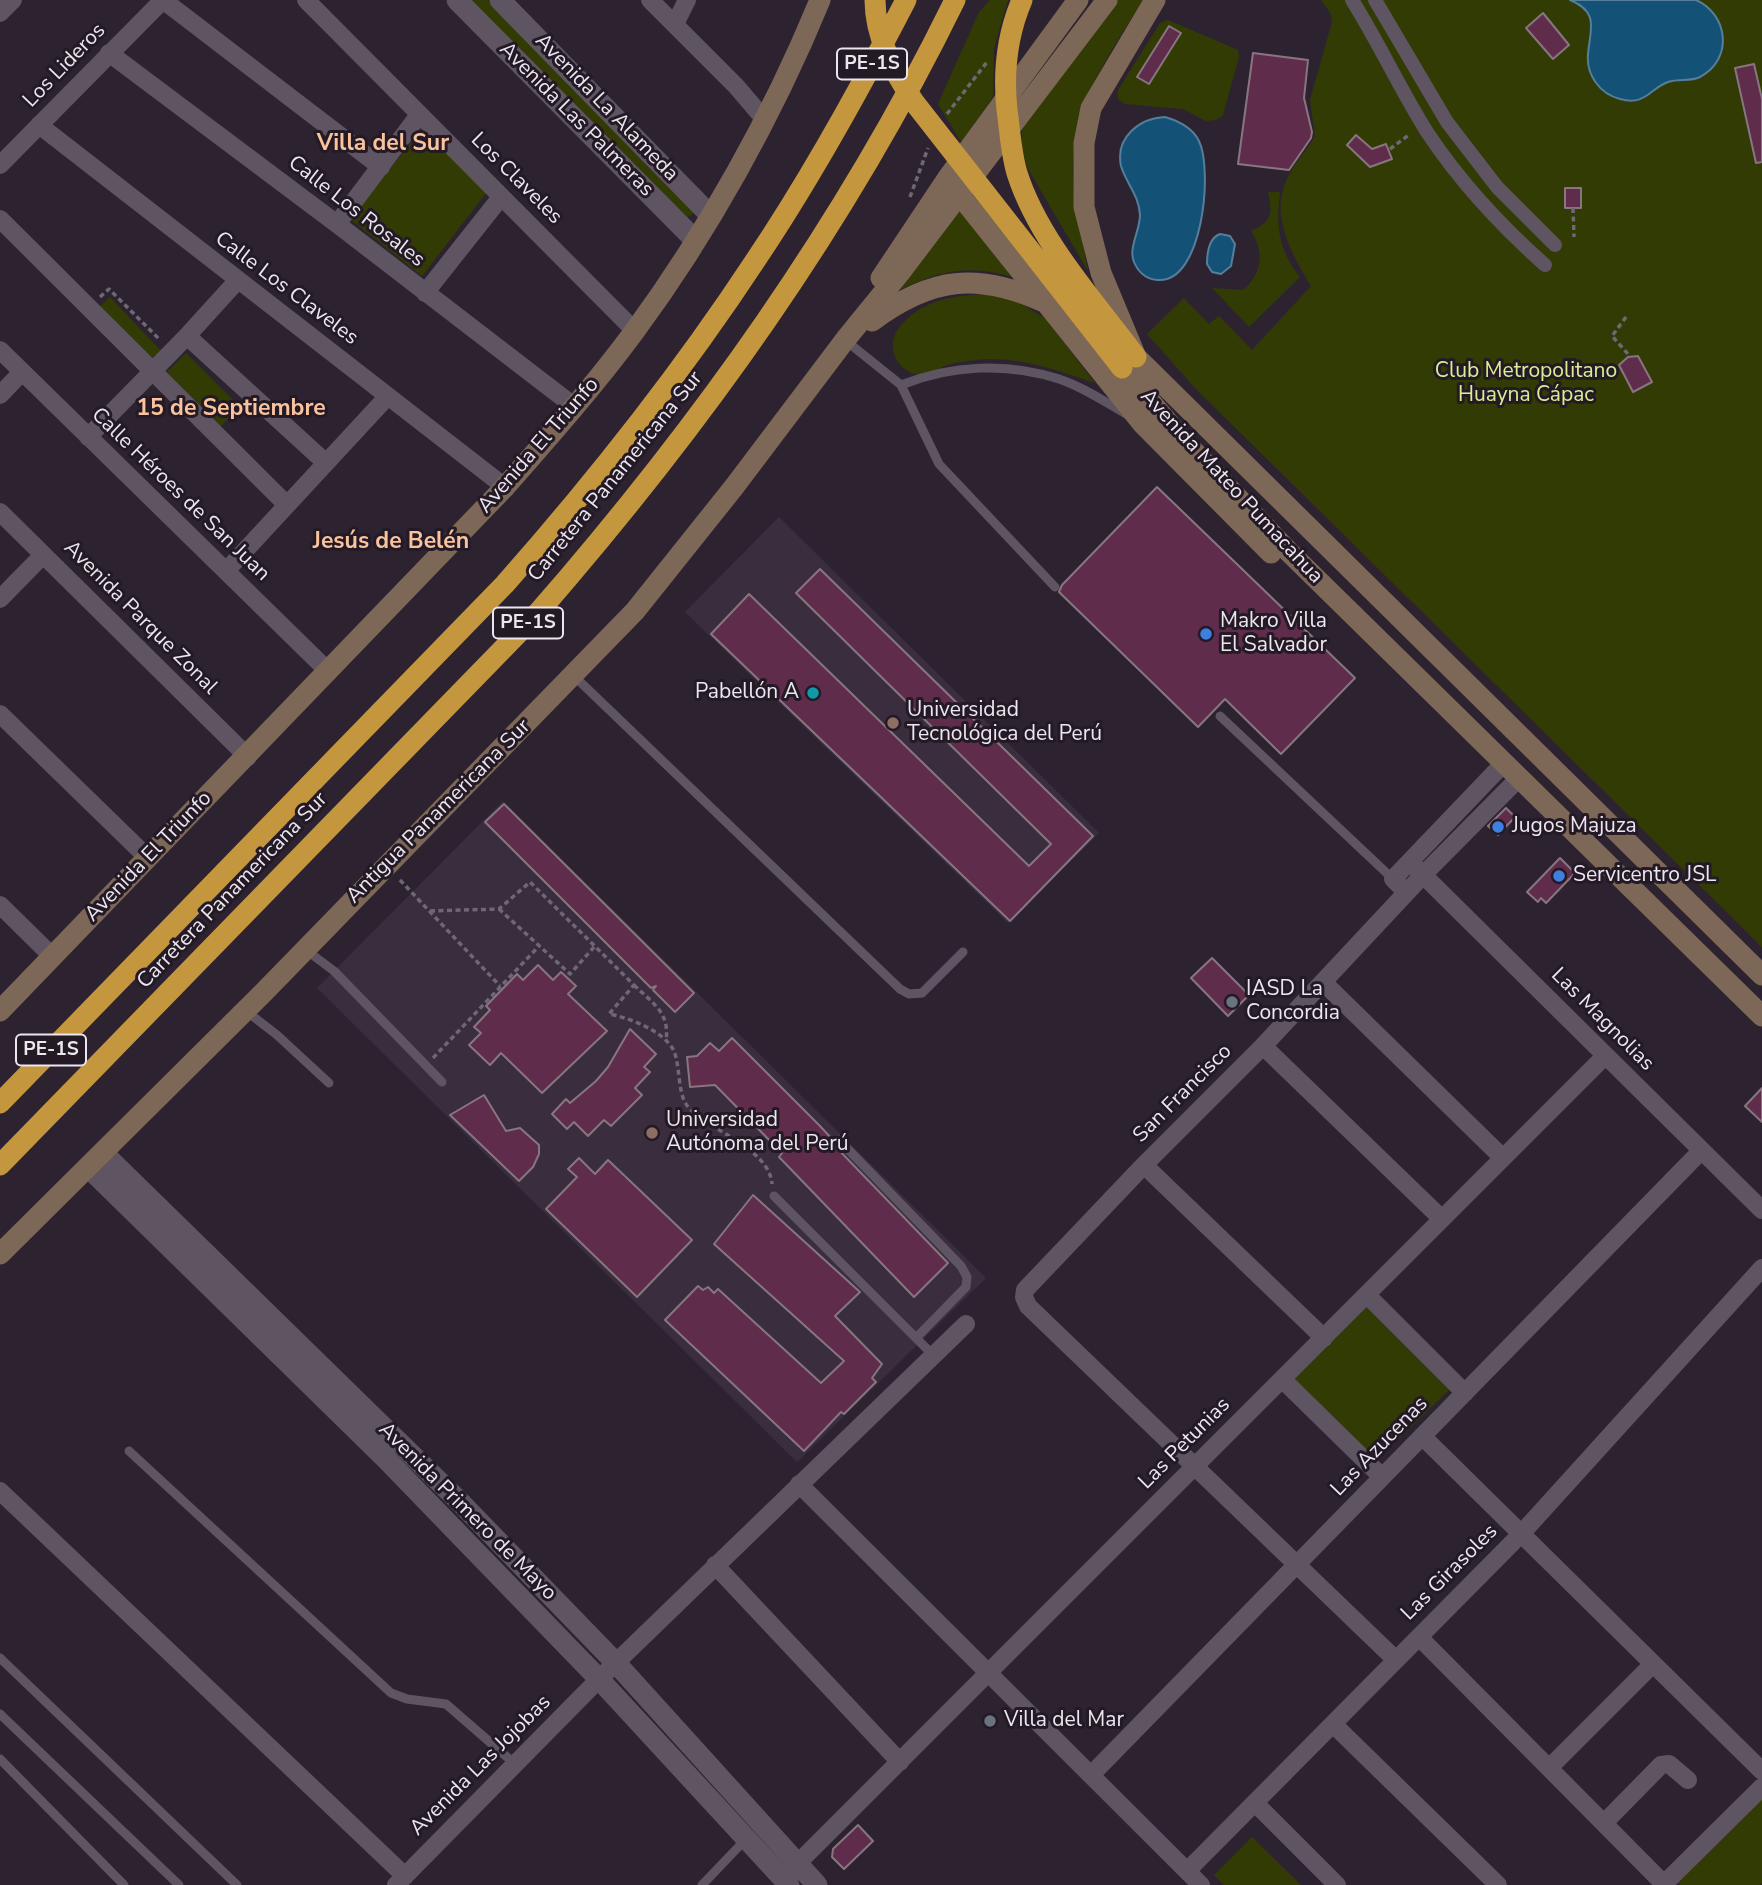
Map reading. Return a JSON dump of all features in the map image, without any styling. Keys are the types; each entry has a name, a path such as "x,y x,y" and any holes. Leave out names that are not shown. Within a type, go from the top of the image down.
{"highway":[{"path":"875,0 875,12 885,50 904,87 936,132 1048,255 1129,362"},
{"name":"Carretera Panamericana Sur","path":"0,1102 506,584 567,514 676,374 756,261 836,128 906,0"},
{"path":"1022,0 1011,27 1006,94 1012,149 1018,175 1048,255"},
{"name":"Carretera Panamericana Sur","path":"0,1165 536,615 599,543 711,401 791,287 875,150 956,1"}],"main road":[{"name":"Avenida El Triunfo","path":"0,1011 329,672 505,487 575,407 635,331 711,216 765,120 820,0"},
{"path":"953,186 1077,0"},
{"path":"953,186 1107,0"},
{"path":"1129,362 1084,207 1084,143 1091,108 1154,0"},
{"path":"953,186 1171,456 1360,641 1413,674"},
{"name":"Antigua Panamericana Sur","path":"845,340 882,274 916,225 953,186"},
{"name":"Antigua Panamericana Sur","path":"0,1254 245,1010 573,676 643,601 902,270 953,186"},
{"path":"845,340 891,307 919,293 950,283 1003,286 1047,303"},
{"name":"Avenida Mateo Pumacahua","path":"1129,362 1183,440 1289,552 1762,1016"},
{"name":"Avenida Mateo Pumacahua","path":"1129,362 1762,975"}],"street":[{"path":"0,13 13,0"},
{"path":"163,0 381,167"},
{"name":"Los Lideros","path":"0,165 163,0"},
{"name":"Los Claveles","path":"306,0 635,331"},
{"name":"Avenida Las Palmeras","path":"457,0 695,240"},
{"name":"Avenida La Alameda","path":"500,0 711,216"},
{"path":"650,0 736,86 765,120"},
{"path":"675,24 687,0"},
{"path":"1352,0 1423,125 1478,201 1545,265"},
{"path":"1375,0 1447,122 1497,187 1555,245"},
{"name":"Calle Los Rosales","path":"109,53 575,407"},
{"path":"337,225 419,115"},
{"name":"Calle Los Claveles","path":"39,125 505,487"},
{"path":"425,293 501,197"},
{"path":"0,219 287,505"},
{"path":"88,437 187,337 237,281"},
{"path":"187,337 326,463"},
{"name":"Calle Héroes de San Juan","path":"0,350 329,672"},
{"path":"0,395 22,372"},
{"path":"226,571 388,396"},
{"name":"Avenida Parque Zonal","path":"0,512 248,757"},
{"path":"0,599 43,555"},
{"path":"0,714 148,858"},
{"path":"1406,892 1393,879 1511,770"},
{"name":"San Francisco","path":"1195,1466 1028,1306 1024,1297 1025,1290 1323,982 1423,875 1511,770"},
{"name":"Las Magnolias","path":"1410,862 1701,1151 1761,1207"},
{"path":"0,905 53,957"},
{"path":"1323,982 1503,1158"},
{"path":"1263,1046 1442,1219"},
{"name":"Las Petunias","path":"797,1864 1605,1056"},
{"name":"Las Azucenas","path":"1091,1775 1701,1151"},
{"name":"Avenida Primero de Mayo","path":"96,1161 460,1502 616,1662 817,1885"},
{"name":"Avenida Primero de Mayo","path":"96,1161 599,1679 789,1885"},
{"path":"1144,1165 1324,1338"},
{"name":"Las Girasoles","path":"1187,1871 1521,1534 1762,1268"},
{"path":"1367,1295 1465,1392"},
{"name":"Avenida Las Jojobas","path":"401,1882 616,1662 966,1324"},
{"path":"1282,1379 1382,1477"},
{"path":"1422,1436 1762,1771"},
{"path":"1195,1466 1396,1661"},
{"path":"799,1484 1201,1885"},
{"path":"0,1491 401,1882"},
{"path":"715,1565 900,1762"},
{"path":"1419,1637 1665,1885 1762,1787"},
{"path":"1549,1768 1653,1664"},
{"path":"1333,1724 1497,1885"},
{"path":"1604,1823 1661,1765 1669,1764 1688,1780"},
{"path":"1255,1803 1337,1885"}],"lane":[{"path":"845,340 901,385 939,464 1055,587"},
{"path":"901,385 972,368 997,367 1030,371 1061,380 1142,423"},
{"path":"573,676 900,989 909,994 922,993 963,952"},
{"path":"1220,716 1393,879"},
{"path":"304,949 334,971 442,1082"},
{"path":"245,1010 277,1035 329,1083"},
{"path":"839,1140 961,1266 967,1277 966,1287 916,1338"},
{"path":"774,1196 933,1355"},
{"path":"129,1451 391,1693 407,1699 446,1704 515,1764"},
{"path":"0,1658 237,1885"},
{"path":"0,1714 179,1885"},
{"path":"0,1759 124,1885"},
{"path":"702,1885 746,1839"}],"path":[{"path":"940,124 954,102 990,59"},
{"path":"1390,149 1423,125"},
{"path":"916,225 904,216 928,148"},
{"path":"1573,208 1574,237"},
{"path":"89,309 108,289 171,352"},
{"path":"1626,317 1612,336 1628,354"},
{"path":"386,866 500,986"},
{"path":"430,911 499,909 530,882 664,1015 668,1026 666,1041"},
{"path":"499,909 569,974 595,946"},
{"path":"426,1065 540,945"},
{"path":"634,985 609,1014 628,1017 666,1041 674,1051 686,1104 704,1121 761,1160 772,1176 774,1196"}],"shaded area":[{"name":"Universidad Tecnológica del Perú","path":"779,517 1099,833 1008,923 685,612"},
{"name":"Universidad Autónoma del Perú","path":"503,801 986,1278 797,1462 317,988"}],"green space":[{"path":"464,0 489,0 694,206 693,214 684,219"},
{"path":"990,0 1008,0 994,48 993,97 961,142 938,104 979,12"},
{"path":"1112,0 1143,0 1108,56 1088,96 1075,138 1074,188 1088,271 1027,167 1021,147 1022,126"},
{"name":"Club Metropolitano Huayna Cápac","path":"1321,0 1762,0 1762,947 1196,389 1147,334 1184,298 1209,324 1219,316 1252,350 1311,286 1284,231 1281,202 1283,187 1290,173 1315,136 1310,100 1332,22 1331,14"},
{"path":"1168,20 1238,50 1239,57 1223,115 1216,120 1206,121 1183,109 1125,104 1118,99 1118,90 1160,23"},
{"path":"422,129 487,192 422,276 350,219"},
{"path":"1268,192 1280,192 1280,237 1287,257 1300,277 1249,327 1212,288 1243,290 1254,277 1260,255 1251,231 1263,224 1269,216"},
{"path":"960,210 1015,278 984,271 956,271 900,290"},
{"path":"992,294 1017,301 1046,319 1095,383 1042,366 1000,359 954,363 932,372 915,374 909,372 895,357 894,337 901,325 916,312 947,299"},
{"path":"110,297 161,351 150,362 98,308"},
{"path":"186,353 240,407 219,428 165,374"},
{"path":"1369,1304 1452,1387 1374,1463 1292,1381"},
{"path":"1762,1791 1762,1883 1680,1885 1673,1878"},
{"path":"1252,1837 1301,1885 1224,1885 1214,1875"}],"water":[{"path":"1570,0 1696,0 1715,15 1723,37 1722,48 1711,69 1700,77 1668,82 1642,99 1620,99 1606,93 1592,76 1588,62 1591,22 1586,10"},
{"path":"1165,117 1185,125 1199,141 1205,175 1204,199 1201,222 1185,264 1173,276 1158,280 1143,275 1134,262 1132,251 1140,215 1135,195 1123,172 1120,156 1122,146 1131,131 1147,121"},
{"path":"1220,234 1230,236 1235,244 1231,266 1221,274 1212,272 1207,264 1211,242"}],"building":[{"path":"1543,13 1569,45 1553,59 1526,28"},
{"path":"1169,26 1181,33 1149,84 1137,77"},
{"path":"1253,53 1308,60 1304,98 1311,138 1289,170 1238,164"},
{"path":"1754,64 1762,99 1762,162 1756,163 1735,68"},
{"path":"1356,135 1372,149 1386,144 1392,159 1370,167 1347,145"},
{"path":"1565,188 1581,188 1581,208 1565,208"},
{"path":"1638,356 1652,382 1633,392 1619,365 1628,357"},
{"name":"Makro Villa El Salvador","path":"1157,487 1355,678 1281,754 1225,699 1198,727 1059,592 1062,585"},
{"name":"Universidad Tecnológica del Perú","path":"820,569 1093,836 1010,921 711,634 749,594 1029,866 1051,844 796,593"},
{"path":"504,804 694,993 675,1012 653,990 656,986 651,988 485,822"},
{"path":"1506,808 1515,817 1498,835 1488,826"},
{"path":"1560,858 1575,873 1546,903 1541,898 1538,902 1527,892"},
{"path":"1212,958 1249,995 1228,1016 1191,978"},
{"path":"538,965 553,980 561,972 576,986 568,994 607,1031 542,1093 501,1053 490,1065 469,1045 481,1033 474,1027 490,1010 486,1006 517,974 523,980"},
{"path":"630,1029 656,1054 644,1067 650,1072 635,1088 642,1095 611,1126 604,1120 588,1136 574,1122 567,1129 552,1114 566,1099 570,1103 596,1081 608,1067"},
{"path":"732,1038 820,1126 834,1145 948,1263 914,1297 779,1157 782,1153 715,1085 690,1087 687,1057 697,1056 710,1043 719,1051"},
{"path":"1762,1088 1762,1122 1745,1106"},
{"path":"484,1095 506,1131 520,1128 539,1145 539,1154 533,1167 519,1181 450,1115"},
{"path":"579,1158 595,1174 608,1160 692,1240 637,1297 546,1209 577,1177 568,1169"},
{"path":"753,1195 860,1292 835,1316 882,1364 872,1378 876,1382 844,1414 841,1412 804,1451 665,1320 698,1286 703,1290 708,1287 714,1293 718,1289 821,1383 844,1361 714,1244"},
{"path":"858,1825 873,1841 844,1869 832,1857 833,1849"}],"place":[{"name":"Makro Villa El Salvador","path":"1206,634"},
{"name":"Pabellón A","path":"813,693"},
{"name":"Universidad Tecnológica del Perú","path":"893,723"},
{"name":"Jugos Majuza","path":"1498,827"},
{"name":"Servicentro JSL","path":"1559,876"},
{"name":"IASD La Concordia","path":"1232,1002"},
{"name":"Universidad Autónoma del Perú","path":"652,1133"},
{"name":"Villa del Mar","path":"990,1721"}],"district":[{"name":"Villa del Sur","path":"383,144"},
{"name":"15 de Septiembre","path":"231,409"},
{"name":"Jesús de Belén","path":"391,542"}]}
